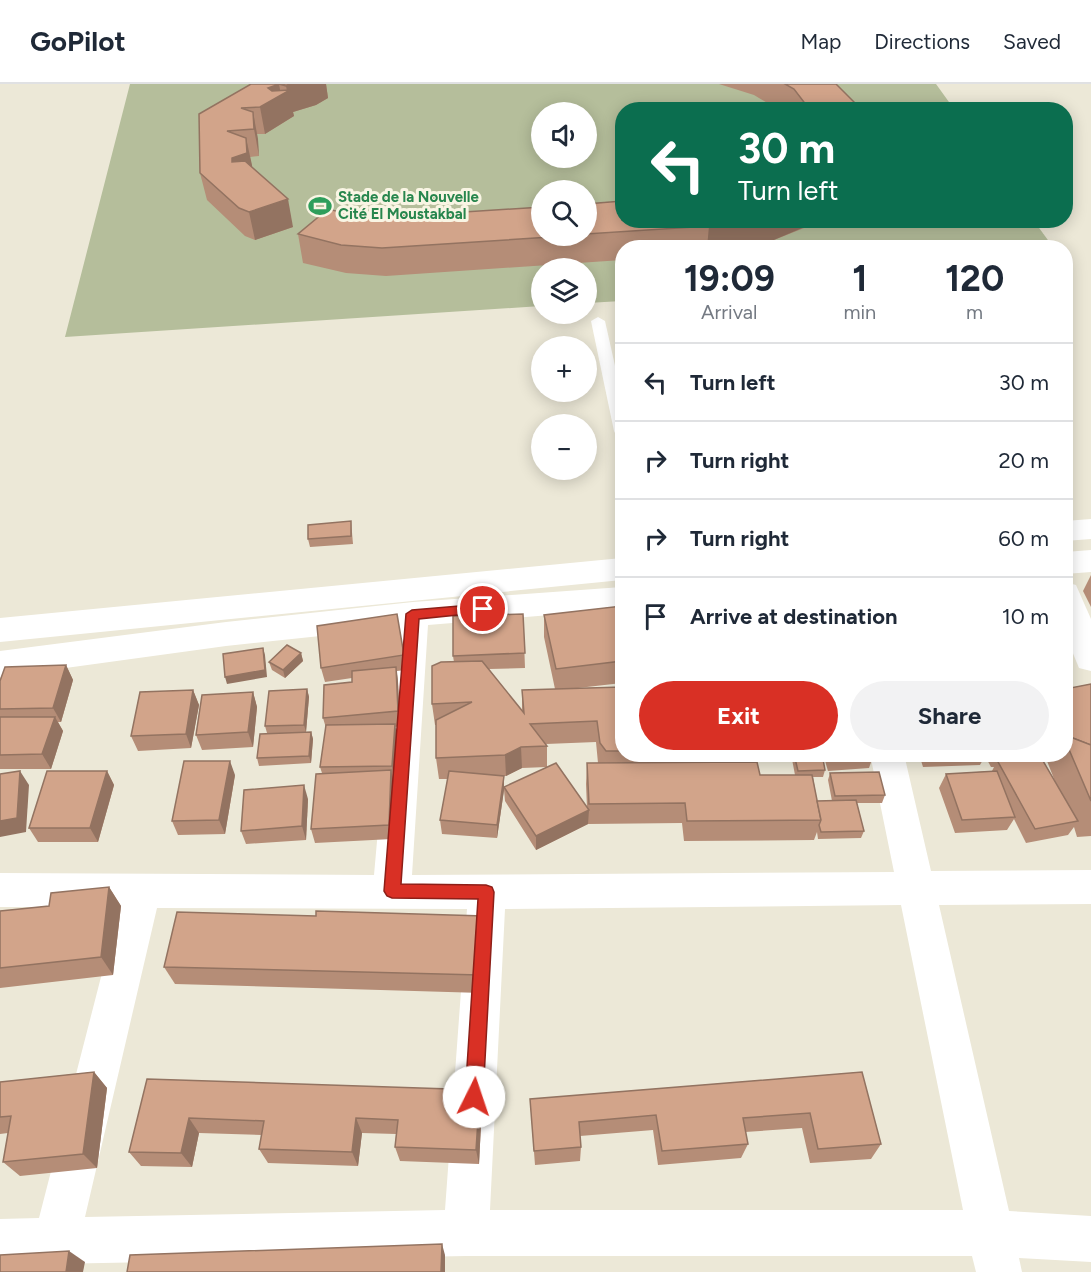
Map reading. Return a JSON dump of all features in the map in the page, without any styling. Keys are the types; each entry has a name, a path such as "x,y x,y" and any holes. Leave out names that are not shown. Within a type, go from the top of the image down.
{"street":[{"path":"1073,530 1091,529"},
{"path":"1073,562 1091,561"},
{"path":"0,630 615,570"},
{"path":"0,664 226,634 412,614 615,599"},
{"path":"1073,613 1091,659"},
{"path":"392,891 412,614"},
{"path":"889,762 918,888 994,1252"},
{"path":"0,890 486,892 1091,887"},
{"path":"57,1239 142,890"},
{"path":"465,1233 486,892"},
{"path":"0,1242 57,1239 465,1233 994,1252 1091,1239"}],"lane":[{"path":"598,321 615,399"}],"green space":[{"name":"Stade de la Nouvelle Cité El Moustakbal","path":"130,84 936,84 949,102 615,102 615,228 1039,228 1048,240 615,240 615,301 597,302 597,258 531,258 531,307 65,337"}],"building":[{"path":"251,84 279,84 268,88 272,91 290,90 260,107 241,108 253,112 254,129 227,131 246,138 247,153 232,158 232,162 245,161 288,199 249,212 239,208 200,173 199,114"},
{"path":"785,84 836,84 854,102 804,102 794,89"},
{"path":"615,202 615,228 678,228 597,233 597,203"},
{"path":"531,208 531,238 382,248 341,245 298,234 328,209 352,215 387,217"},
{"path":"351,521 351,536 308,539 308,525"},
{"path":"615,607 615,662 556,669 544,615"},
{"path":"397,614 404,655 321,668 317,626"},
{"path":"523,614 525,653 453,656 453,616"},
{"path":"287,645 301,653 283,670 269,662"},
{"path":"263,648 265,670 225,677 223,654"},
{"path":"482,661 524,713 522,690 615,687 615,751 606,751 600,743 597,721 530,724 547,746 521,747 505,755 436,758 436,720 472,702 432,704 432,666 441,662"},
{"path":"66,665 53,708 0,709 0,681 5,667"},
{"path":"396,667 398,711 323,718 324,685 352,682 352,671"},
{"path":"1091,684 1091,745 1073,738 1073,687"},
{"path":"307,689 304,725 265,726 269,691"},
{"path":"193,690 186,734 131,736 140,692"},
{"path":"253,692 248,732 196,735 202,695"},
{"path":"0,717 55,717 42,754 0,755"},
{"path":"395,724 392,766 320,767 326,725"},
{"path":"311,732 309,756 257,758 260,734"},
{"path":"1073,738 1091,745 1091,801 1073,759"},
{"path":"184,761 230,761 219,820 172,821"},
{"path":"757,762 760,775 812,775 821,820 687,821 685,803 589,804 587,763"},
{"path":"796,762 824,762 825,770 798,771"},
{"path":"998,762 1044,762 1078,821 1035,829"},
{"path":"556,763 589,810 536,836 504,787"},
{"path":"391,770 389,825 311,829 316,774"},
{"path":"20,771 17,818 0,821 0,774"},
{"path":"47,771 107,771 90,828 29,828"},
{"path":"449,771 504,776 497,825 440,820"},
{"path":"997,771 1015,817 962,820 946,774"},
{"path":"879,772 885,795 835,796 830,773"},
{"path":"304,785 302,826 241,831 244,790"},
{"path":"856,800 864,831 821,832 817,801"},
{"path":"109,887 101,957 0,968 0,911 49,906 51,893"},
{"path":"316,911 484,916 480,975 164,967 177,912 316,916"},
{"path":"94,1072 83,1154 3,1162 11,1116 0,1117 0,1082"},
{"path":"862,1072 881,1144 818,1149 810,1113 743,1118 748,1144 662,1151 656,1115 579,1122 581,1147 534,1151 530,1099"},
{"path":"147,1079 480,1090 476,1150 395,1147 398,1120 356,1118 352,1152 259,1149 264,1121 189,1118 181,1153 129,1152"},
{"path":"442,1244 441,1272 127,1272 130,1255"},
{"path":"69,1251 66,1272 0,1272 0,1255"}],"place":[{"name":"Stade de la Nouvelle Cité El Moustakbal","path":"320,206"}],"route":[{"path":"474,1097 486,892 392,891 412,614 483,609"}]}
